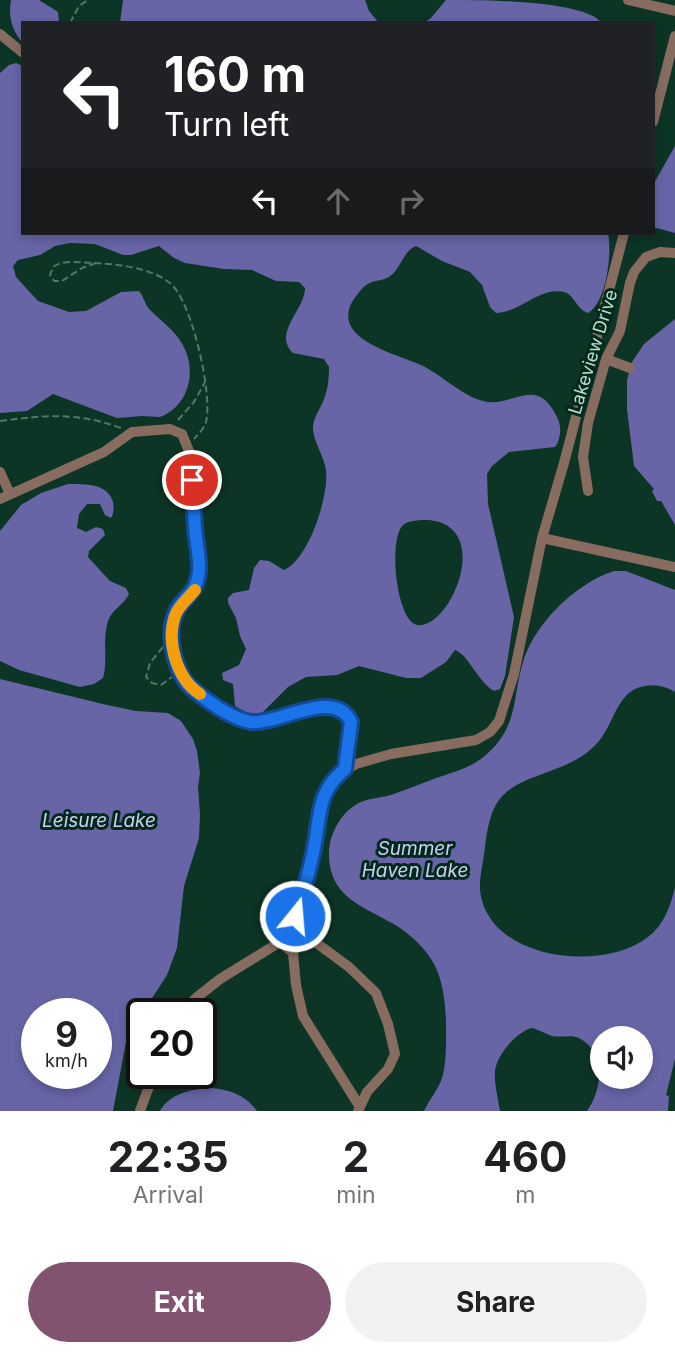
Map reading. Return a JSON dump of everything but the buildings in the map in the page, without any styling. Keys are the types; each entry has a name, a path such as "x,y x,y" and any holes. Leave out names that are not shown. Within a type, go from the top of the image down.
{"street":[{"path":"628,0 675,12"},
{"path":"0,34 21,50"},
{"path":"655,114 675,36"},
{"path":"196,998 220,979 280,942 292,925 314,852 322,801 332,781 345,769 398,752 476,740 495,727 503,711 514,674 542,538 623,235"},
{"name":"Lakeview Drive","path":"588,491 584,469 585,439 606,359 615,344 630,283 640,264 653,253 675,253"},
{"path":"606,359 630,368"},
{"path":"0,472 5,496 104,452 132,432 170,429 182,434 189,449 199,568 196,588 176,613 172,635 184,680 193,690 248,721 269,720 316,706 343,712 351,722 345,769"},
{"path":"542,538 675,567"},
{"path":"292,925 349,967 376,993 388,1024 395,1054 388,1069 367,1092 359,1109"},
{"path":"280,942 293,953 303,1017 359,1109"},
{"path":"139,1111 148,1089"}],"path":[{"path":"78,0 79,6"},
{"path":"72,21 79,6 88,0"},
{"path":"96,263 82,268 62,281 54,281 50,275 57,264 96,263 145,272 172,284 180,295 191,320 205,382 206,422 189,449"},
{"path":"170,429 194,402 205,382"},
{"path":"0,421 70,415 95,419 132,432"},
{"path":"172,635 150,663 146,677 152,683 161,685 179,668"}],"water":[{"path":"11,0 39,0 58,12 59,21 21,21 21,40 12,23"},
{"path":"123,0 365,0 369,11 377,21 120,21"},
{"path":"446,0 506,1 575,10 592,15 600,21 427,21"},
{"path":"9,65 21,65 21,235 608,235 609,252 604,288 600,299 588,313 568,294 555,291 505,312 496,313 490,307 482,285 470,272 442,261 416,246 408,252 393,274 365,286 351,304 348,317 352,328 372,344 423,366 483,401 504,401 532,395 541,397 549,404 559,421 560,436 555,447 509,452 492,466 487,474 488,504 514,617 505,676 500,689 494,691 488,687 465,657 455,650 446,662 421,678 406,678 359,666 337,675 306,677 288,687 262,713 249,714 235,706 233,684 223,680 222,673 239,665 246,649 228,598 233,593 249,590 254,568 260,560 269,561 284,570 293,564 316,526 324,495 326,470 313,425 323,402 329,367 324,359 293,353 286,338 305,288 299,282 276,281 252,270 185,263 159,246 123,255 95,244 70,243 18,260 13,266 16,277 38,301 69,312 86,311 121,292 139,291 148,308 181,342 186,352 190,374 184,395 178,404 160,417 117,418 53,394 27,411 0,413 0,73","holes":["429,520 449,527 459,540 463,558 460,577 452,596 442,612 429,622 417,625 410,620 399,595 395,562 398,533 408,522"]},
{"path":"675,146 675,233 655,228 655,181"},
{"path":"675,319 675,525 661,501 657,501 652,491 654,489 634,466 627,409 627,380 632,362 644,344"},
{"path":"68,484 95,486 110,496 114,509 111,518 105,515 100,504 87,504 79,514 77,528 86,532 96,527 103,529 105,535 89,551 88,557 110,581 126,588 129,594 108,621 103,678 94,684 80,687 19,670 0,661 0,531 21,505 41,493"},
{"name":"Summer Haven Lake","path":"614,571 626,571 675,590 675,692 657,685 636,689 622,700 599,741 587,752 574,761 517,785 506,793 497,803 489,821 480,892 490,919 507,935 528,947 553,954 580,957 605,955 629,948 648,937 666,914 675,887 675,1059 666,1095 669,1096 668,1111 587,1111 597,1089 653,1089 653,1026 590,1026 590,1048 579,1038 552,1036 537,1029 531,1028 519,1034 499,1058 495,1071 500,1111 424,1111 442,1078 445,1064 446,1020 440,977 431,958 413,938 342,892 331,869 331,839 342,817 361,802 391,795 461,770 488,753 505,732 510,721 523,662 537,633 558,607 585,585"},
{"name":"Leisure Lake","path":"0,679 136,711 168,713 181,721 193,739 197,751 200,773 199,838 184,886 177,948 167,975 152,998 126,998 126,1042 113,1111 0,1111"},
{"path":"216,1089 236,1094 248,1101 257,1111 160,1111 169,1100 181,1093"}],"slow traffic":[{"path":"195,590 176,613 172,635 176,660 184,680 200,694"}],"route":[{"path":"192,480 199,568 196,588 176,613 172,635 176,660 184,680 197,693 234,716 248,721 269,720 321,706 343,712 351,722 345,769 332,781 322,801 314,852 295,916"}]}
